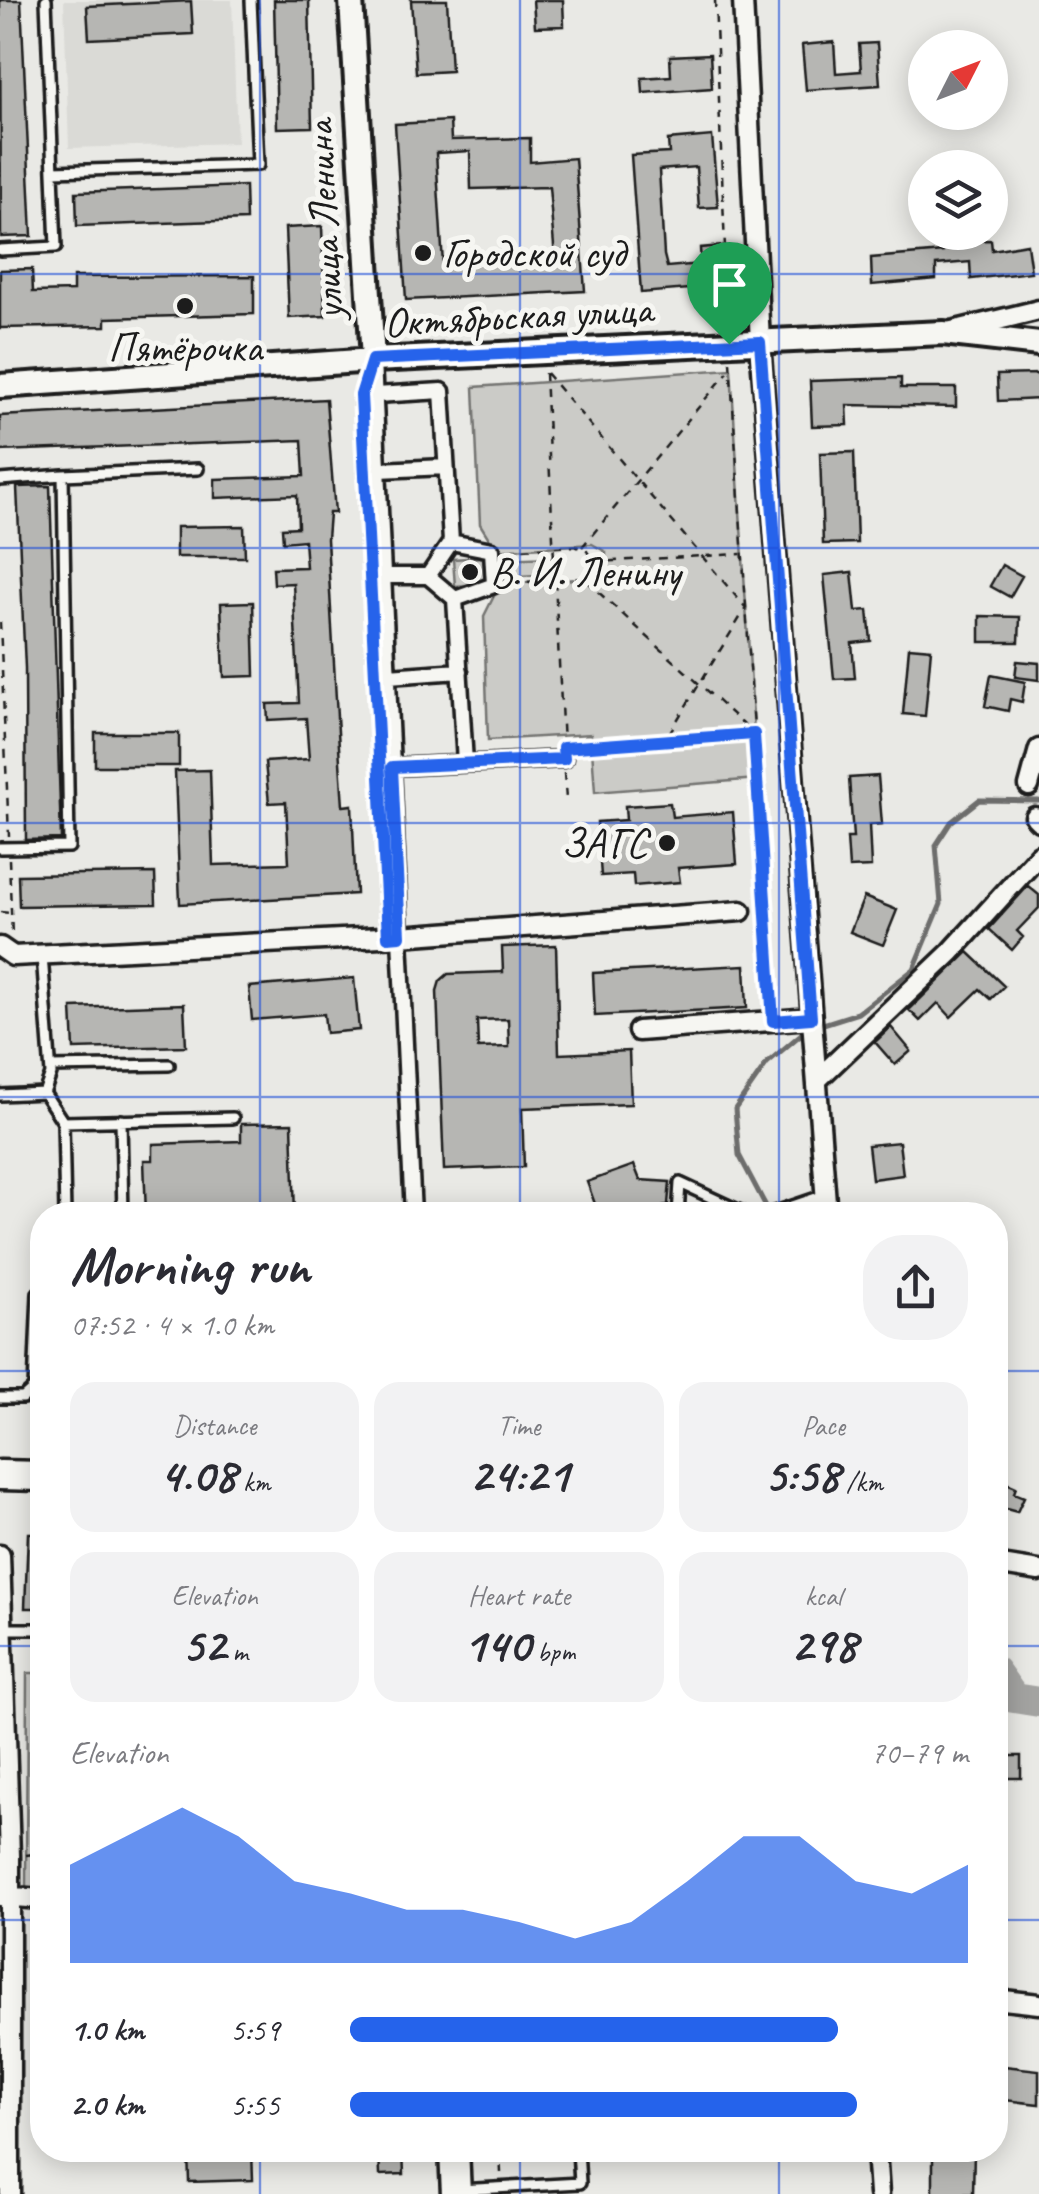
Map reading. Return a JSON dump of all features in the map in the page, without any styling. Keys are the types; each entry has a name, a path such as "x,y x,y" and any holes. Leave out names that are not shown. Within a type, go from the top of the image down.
{"main road":[{"path":"0,1476 30,1476"},
{"path":"455,2162 456,2192"}],"street":[{"name":"улица Ленина","path":"352,0 372,360 368,395 379,470 384,576 394,937 412,1202"},
{"path":"743,0 760,342 826,1202"},
{"path":"944,333 1039,310"},
{"name":"Октябрьская улица","path":"0,386 372,360 944,333 1039,344"},
{"path":"368,395 442,391 451,542 428,576"},
{"path":"379,470 446,466"},
{"path":"451,542 492,550 494,584 456,599"},
{"path":"384,576 428,576 456,599 465,763"},
{"path":"388,676 460,671"},
{"path":"1029,786 1039,749"},
{"path":"392,767 564,759"},
{"path":"818,1079 951,952 1039,855"},
{"path":"6,952 42,955 394,937 741,912"},
{"path":"638,1031 811,1018"},
{"path":"0,1555 10,2194"},
{"path":"1008,1566 1039,1571"},
{"path":"5,1897 30,1898"},
{"path":"1008,2000 1039,2004"},
{"path":"877,2162 879,2194"}],"lane":[{"path":"0,250 56,248 46,0"},
{"path":"53,171 258,165 251,0"},
{"path":"368,395 394,937"},
{"path":"0,480 198,469"},
{"path":"4,848 70,847 63,475"},
{"path":"42,955 51,1067 44,1094 63,1122 66,1202"},
{"path":"51,1067 169,1065"},
{"path":"0,1095 44,1094"},
{"path":"63,1122 233,1118"},
{"path":"121,1120 123,1202"},
{"path":"679,1202 680,1183 721,1202"},
{"path":"803,1202 826,1194"},
{"path":"0,1398 23,1398 30,1392"},
{"path":"2,1628 30,1628"},
{"path":"456,2192 580,2183 579,2162"}],"path":[{"path":"716,0 730,369 773,1021"},
{"path":"582,548 730,369"},
{"path":"746,608 544,372 563,748 754,734"},
{"path":"492,550 582,548"},
{"path":"582,548 592,562"},
{"path":"592,562 742,554"},
{"path":"583,578 592,562"},
{"path":"494,584 583,578 754,734"},
{"path":"665,740 746,608"},
{"path":"0,622 4,848 12,913 6,952"},
{"path":"564,759 566,799"},
{"path":"0,912 12,913"},
{"path":"501,2162 502,2188"}],"shaded area":[{"path":"64,0 232,0 237,143 69,148"},
{"path":"731,369 757,779 595,792 591,734 488,740 484,616 500,584 594,578 606,571 606,552 592,544 496,550 480,524 474,387"},
{"path":"483,557 485,584 455,586 453,559"},
{"path":"551,557 552,574 504,577 503,559"},
{"path":"27,1673 30,1673 30,1888 26,1888"}],"building":[{"path":"0,0 21,0 32,236 1,237"},
{"path":"274,0 309,0 312,127 277,128"},
{"path":"411,0 447,0 451,71 416,73"},
{"path":"533,0 563,0 564,26 535,27"},
{"path":"191,1 193,34 89,39 87,6"},
{"path":"834,42 836,73 861,71 859,44 877,43 880,85 806,90 802,45"},
{"path":"710,54 712,88 643,93 642,78 671,76 670,56"},
{"path":"450,121 451,140 530,138 530,162 575,158 585,291 406,300 395,124","holes":["470,151 471,189 549,187 555,258 443,265 436,153"]},
{"path":"712,136 718,207 699,208 696,167 659,170 664,255 667,267 701,264 700,248 722,246 725,286 641,293 631,155 669,153 668,140"},
{"path":"245,186 246,220 77,226 76,192"},
{"path":"322,226 325,316 289,318 285,228"},
{"path":"1027,244 1031,272 971,279 970,262 936,265 936,279 872,285 871,258 1008,250"},
{"path":"32,269 33,292 73,291 73,277 254,276 254,314 106,318 106,326 0,328 0,270"},
{"path":"1039,374 1039,399 998,401 997,375"},
{"path":"901,378 901,388 956,388 956,407 847,405 848,425 812,426 810,381"},
{"path":"326,399 335,513 329,513 327,539 337,717 343,806 352,805 356,894 180,904 175,771 210,770 213,865 289,863 286,802 269,803 265,762 309,759 306,718 268,720 267,704 299,703 293,583 274,584 273,568 306,567 304,540 283,542 282,528 298,527 297,495 215,498 215,479 304,476 302,440 0,451 0,416"},
{"path":"854,452 857,543 823,544 820,453"},
{"path":"50,486 61,839 26,840 25,668 17,487"},
{"path":"244,526 245,557 176,557 176,527"},
{"path":"1002,565 1022,576 1010,597 990,586"},
{"path":"852,572 856,611 868,610 871,641 852,643 855,678 834,679 824,575"},
{"path":"253,602 255,676 224,677 221,603"},
{"path":"980,616 1020,617 1019,642 980,642"},
{"path":"909,647 931,649 925,716 903,714"},
{"path":"1017,661 1039,663 1039,680 1015,677"},
{"path":"991,675 1025,682 1022,702 1010,699 1008,711 985,706"},
{"path":"95,733 179,733 179,766 95,766"},
{"path":"878,776 882,824 869,825 871,867 849,868 847,838 853,838 849,778"},
{"name":"ЗАГС","path":"670,803 672,817 733,812 737,864 678,868 680,882 634,886 633,874 601,876 597,822 626,820 625,806"},
{"path":"155,873 156,904 19,906 18,875"},
{"path":"1028,886 1039,895 1039,908 1017,931 1023,937 1012,950 989,929"},
{"path":"864,897 897,910 883,945 850,932"},
{"path":"556,945 559,1054 629,1051 631,1104 522,1108 524,1167 444,1170 437,991 448,974 503,972 502,947","holes":["508,1019 509,1047 478,1048 477,1020"]},
{"path":"968,952 1004,986 991,999 980,989 951,1017 938,1003 920,1021 909,1010"},
{"path":"745,965 747,1008 595,1016 593,973"},
{"path":"354,978 359,1030 326,1033 324,1014 252,1020 249,987"},
{"path":"184,1004 186,1046 74,1049 72,1008"},
{"path":"891,1027 911,1051 895,1065 875,1042"},
{"path":"292,1123 295,1202 146,1202 144,1160 153,1160 153,1144 241,1141 241,1124"},
{"path":"899,1142 903,1175 872,1179 868,1145"},
{"path":"634,1165 640,1180 670,1182 668,1202 594,1202 587,1182"},
{"path":"1008,1484 1016,1487 1014,1493 1024,1497 1017,1512 1008,1510"},
{"path":"28,1533 30,1533 30,1608 25,1608"},
{"path":"1008,1756 1021,1756 1021,1778 1008,1778"},
{"path":"1008,2066 1039,2070 1039,2104 1008,2100"},
{"path":"188,2162 252,2162 253,2180 189,2182"},
{"path":"379,2162 404,2162 404,2174 380,2175"},
{"path":"933,2162 974,2162 973,2194 933,2194"}],"waterway":[{"path":"817,1026 858,1013 914,969 941,904 936,845 951,822 979,800 1039,801"},
{"path":"764,1202 739,1155 735,1109 767,1063 806,1030"},
{"path":"1008,1689 1014,1698 1039,1702"}],"place":[{"name":"Городской суд","path":"423,253"},
{"name":"Пятёрочка","path":"185,306"},
{"name":"В. И. Ленину","path":"470,572"},
{"name":"ЗАГС","path":"667,843"}],"route":[{"path":"760,342 811,1018 773,1021 754,734 563,748 564,759 392,767 400,936 388,937 361,395 372,360 729,344 760,342"}]}
